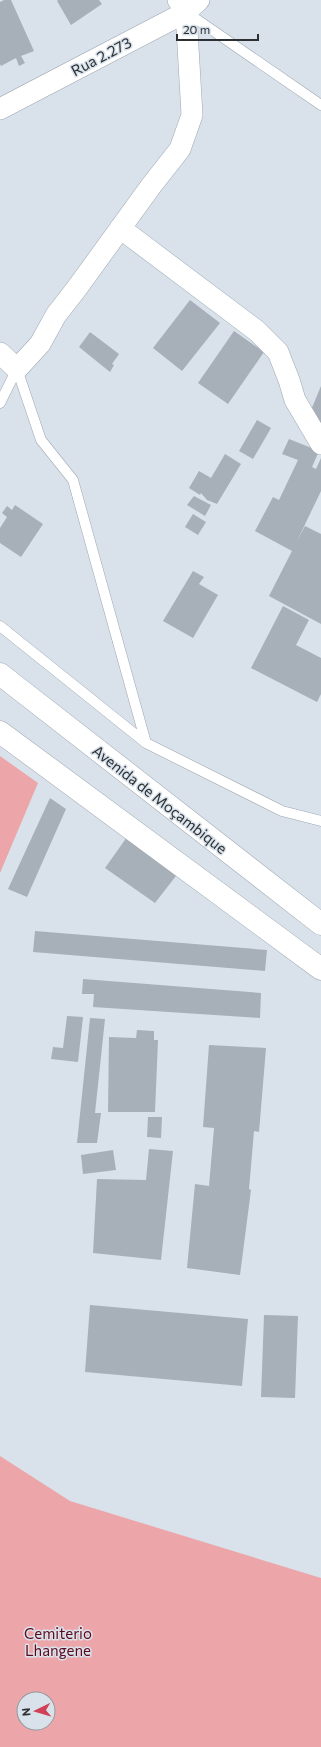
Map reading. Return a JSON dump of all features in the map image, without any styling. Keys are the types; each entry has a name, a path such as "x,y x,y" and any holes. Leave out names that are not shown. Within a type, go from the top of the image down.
{"highway":[{"name":"Avenida de Moçambique","path":"0,674 321,924"},
{"path":"0,732 321,969"}],"street":[{"name":"Rua 2.273","path":"0,108 187,4"},
{"path":"0,353 17,369 40,344 56,315 180,149 192,115 187,4"},
{"path":"120,228 257,330 278,352 295,400 316,438 321,444"}],"lane":[{"path":"187,4 321,105"},
{"path":"0,403 17,369"},
{"path":"17,369 41,440 73,480 146,743"},
{"path":"0,626 146,743 282,811 321,821"}],"green space":[{"path":"0,756 38,783 0,873"},
{"name":"Cemiterio Lhangene","path":"0,1456 70,1501 321,1578 321,1747 0,1747"}],"building":[{"path":"4,0 11,0 34,51 21,56 25,63 19,66 16,58 1,66 0,64 0,2"},
{"path":"99,0 102,4 71,25 57,1"},
{"path":"190,300 220,323 182,371 153,348"},
{"path":"234,331 264,352 228,404 198,383"},
{"path":"90,332 119,354 112,364 114,365 110,372 79,347"},
{"path":"321,386 321,431 309,415"},
{"path":"257,420 271,428 253,459 239,451"},
{"path":"289,439 319,451 312,467 316,469 321,458 321,491 297,541 305,526 321,534 321,624 269,596 292,551 255,531 273,497 279,500 298,460 282,454"},
{"path":"225,454 241,464 217,504 207,500 201,493 200,495 189,488 199,471 211,478"},
{"path":"194,496 211,505 205,516 187,505"},
{"path":"15,505 43,524 21,557 0,543 0,528 7,517 2,513 7,506 12,510"},
{"path":"193,514 206,522 198,535 185,527"},
{"path":"193,571 204,577 199,584 218,595 193,638 163,621"},
{"path":"283,606 309,620 296,645 321,658 321,694 317,702 251,668"},
{"path":"50,798 66,809 27,897 8,889"},
{"path":"127,837 179,872 155,903 105,868"},
{"path":"35,931 267,950 265,971 33,952"},
{"path":"83,979 261,993 260,1018 93,1007 94,994 82,994"},
{"path":"67,1016 83,1017 78,1062 51,1059 53,1047 63,1048"},
{"path":"90,1018 105,1019 95,1113 101,1113 97,1143 77,1143"},
{"path":"137,1030 154,1031 154,1040 158,1040 155,1112 108,1112 109,1037 136,1038"},
{"path":"209,1045 266,1048 259,1132 254,1131 249,1189 251,1190 240,1275 187,1268 195,1184 209,1186 214,1128 203,1127"},
{"path":"148,1117 162,1117 161,1138 147,1137"},
{"path":"149,1149 173,1151 161,1260 93,1253 97,1179 146,1180"},
{"path":"113,1150 116,1170 83,1174 81,1155"},
{"path":"90,1305 248,1319 242,1386 85,1372"},
{"path":"264,1315 298,1316 295,1398 261,1397"}]}
